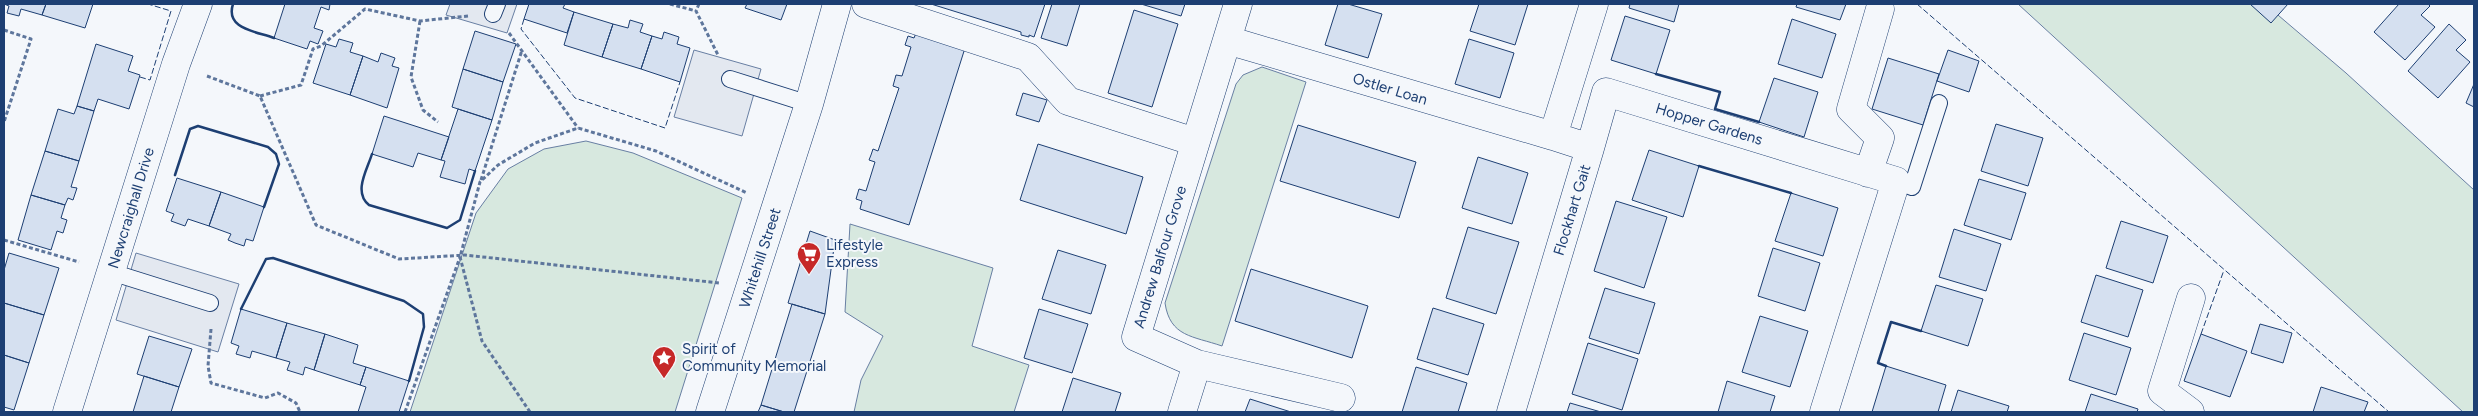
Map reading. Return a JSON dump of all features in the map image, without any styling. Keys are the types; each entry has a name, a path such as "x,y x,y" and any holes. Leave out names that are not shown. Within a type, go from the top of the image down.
{"street":[{"name":"Newcraighall Drive","path":"67,412 176,64 198,4"},
{"name":"Whitehill Street","path":"710,412 809,104 837,4"},
{"path":"866,4 1028,57 1068,100 1195,142"},
{"name":"Andrew Balfour Grove","path":"1238,4 1136,337 1197,364 1341,398"},
{"path":"1553,136 1594,4"},
{"path":"1868,173 1880,138 1851,109 1880,9"},
{"name":"Ostler Loan","path":"1227,40 1553,136"},
{"name":"Hopper Gardens","path":"1590,148 1606,92 1896,181"},
{"name":"Flockhart Gait","path":"1511,412 1590,148 1553,136"},
{"path":"1824,412 1896,181"},
{"path":"2190,412 2162,392 2191,298"},
{"path":"1182,412 1197,364"}],"lane":[{"path":"730,79 809,104"},
{"name":"Hopper Gardens","path":"1896,181 1912,187 1939,104"},
{"path":"111,272 210,303"}],"path":[{"path":"670,4 696,11 730,79"},
{"path":"696,11 699,4"},
{"path":"176,64 260,96 301,85 313,50 321,46 365,9 420,21 495,9 578,128"},
{"path":"420,21 411,77 423,110 438,122"},
{"path":"4,30 31,39 4,122"},
{"path":"405,412 460,257 480,182 522,49"},
{"path":"260,96 316,225 399,259 460,257 465,255 722,284"},
{"path":"480,182 498,165 535,143 578,128 656,151 752,195 746,213 771,222"},
{"path":"4,240 111,272"},
{"path":"460,257 482,341 530,412"},
{"path":"210,303 212,341 208,366 211,383 265,398 278,392 296,403 300,412"}],"shaded area":[{"path":"450,4 517,4 507,33 446,15"},
{"path":"2018,4 2265,4 2346,73 2474,190 2474,412 2463,412"},
{"path":"694,50 761,69 742,136 674,117"},
{"path":"1262,67 1306,82 1222,346 1184,334 1172,323 1165,303 1236,84 1243,75"},
{"path":"586,141 633,153 742,198 675,412 410,412 476,213 508,169 544,149"},
{"path":"850,224 993,268 972,346 1029,365 1014,412 854,412 861,380 883,336 845,312"},
{"path":"136,253 239,284 218,352 116,320"}],"building":[{"path":"4,4 46,4 42,15 21,9 19,16 7,13 9,6"},
{"path":"46,4 93,4 85,28 42,15"},
{"path":"285,4 330,4 329,10 321,7 314,28 323,31 318,44 310,41 307,49 274,38"},
{"path":"529,4 565,4 563,8 574,12 567,33 524,19"},
{"path":"747,4 787,4 781,20 745,8"},
{"path":"931,4 1045,4 1034,37 1029,35 1029,37 1021,35 1021,32"},
{"path":"1052,4 1080,4 1067,46 1041,38"},
{"path":"1141,4 1185,4 1181,16"},
{"path":"1338,4 1348,4 1382,14 1368,58 1325,45"},
{"path":"1479,4 1528,4 1515,45 1470,31"},
{"path":"1630,4 1679,4 1674,22 1629,8"},
{"path":"1797,4 1846,4 1840,20 1796,7"},
{"path":"2250,4 2288,4 2271,23"},
{"path":"2399,4 2428,4 2430,6 2421,15 2435,27 2405,60 2374,32"},
{"path":"1134,10 1178,24 1152,107 1108,93"},
{"path":"574,12 613,24 602,57 564,45"},
{"path":"1625,16 1670,30 1656,74 1611,60"},
{"path":"1792,19 1836,34 1822,78 1778,64"},
{"path":"630,20 643,24 640,32 652,36 641,69 602,57 613,24 628,28"},
{"path":"2449,24 2466,40 2456,50 2470,62 2438,98 2408,71"},
{"path":"475,31 516,44 503,82 463,69"},
{"path":"664,32 679,37 677,44 690,48 680,82 641,69 652,36 662,39"},
{"path":"916,33 965,48 909,225 860,209 862,201 856,199 859,189 866,191 875,162 869,160 873,149 878,151 899,88 893,86 896,75 902,76 911,47 905,45 908,36 914,38"},
{"path":"339,39 353,43 350,52 363,56 350,95 313,83 326,44 336,47"},
{"path":"1469,39 1514,53 1500,98 1455,84"},
{"path":"96,44 133,56 128,71 140,75 129,109 98,99 94,111 77,106"},
{"path":"1948,50 1979,61 1969,92 1937,81"},
{"path":"381,53 395,58 392,66 399,68 387,108 350,95 363,56 378,62"},
{"path":"1888,58 1939,74 1923,125 1872,109"},
{"path":"463,69 503,82 492,120 452,107"},
{"path":"1774,78 1818,92 1804,137 1759,122"},
{"path":"2474,84 2474,107 2466,103"},
{"path":"1023,93 1047,100 1039,122 1016,115"},
{"path":"77,106 94,111 79,161 45,151 58,109 74,114"},
{"path":"458,109 492,120 475,171 469,169 465,184 440,177 445,161 441,160"},
{"path":"384,116 449,137 441,160 418,153 413,167 372,154"},
{"path":"1996,124 2043,138 2028,186 1981,171"},
{"path":"1298,125 1416,162 1399,218 1280,181"},
{"path":"1038,144 1143,177 1126,234 1020,200"},
{"path":"1649,150 1699,166 1683,217 1632,200"},
{"path":"45,151 79,161 71,187 77,188 73,200 68,198 65,205 31,195"},
{"path":"1478,157 1528,173 1512,224 1462,208"},
{"path":"177,178 221,192 209,226 188,219 185,226 171,221 174,214 166,211"},
{"path":"1979,179 2026,193 2011,240 1964,225"},
{"path":"221,192 264,207 253,241 246,239 244,246 228,240 231,234 209,226"},
{"path":"1791,193 1838,208 1823,256 1775,241"},
{"path":"31,195 65,205 61,218 67,220 63,233 57,231 51,250 18,240"},
{"path":"1616,201 1667,217 1644,288 1594,271"},
{"path":"2121,221 2168,236 2153,283 2106,268"},
{"path":"1468,227 1519,242 1496,314 1446,298"},
{"path":"1954,229 2001,244 1986,291 1939,277"},
{"path":"810,231 835,240 825,314 788,303"},
{"path":"1773,248 1820,263 1805,311 1758,296"},
{"path":"1058,250 1106,265 1091,314 1042,299"},
{"path":"9,253 59,268 44,315 4,303 4,270"},
{"path":"1251,269 1368,306 1352,358 1235,321"},
{"path":"2096,275 2143,290 2128,337 2081,322"},
{"path":"1936,285 1983,299 1968,346 1921,331"},
{"path":"1605,288 1655,303 1639,354 1589,338"},
{"path":"4,303 44,315 29,363 4,355"},
{"path":"792,304 825,314 794,412 784,412 761,405"},
{"path":"1433,308 1484,324 1468,375 1417,359"},
{"path":"241,309 287,323 276,358 252,351 250,358 236,354 239,346 231,343"},
{"path":"1039,309 1088,324 1072,373 1024,358"},
{"path":"1760,316 1808,331 1790,387 1742,372"},
{"path":"287,323 325,334 314,370 305,367 303,375 287,370 290,362 276,358"},
{"path":"2260,324 2292,333 2283,363 2251,353"},
{"path":"2084,333 2131,348 2116,395 2069,380"},
{"path":"325,334 358,345 353,363 366,367 360,385 314,370"},
{"path":"2201,334 2247,351 2230,397 2184,381"},
{"path":"149,336 192,349 179,387 137,374"},
{"path":"1588,343 1638,359 1622,410 1572,394"},
{"path":"4,355 29,363 14,410 4,407"},
{"path":"1886,366 1946,385 1938,412 1872,412"},
{"path":"366,367 409,381 399,412 358,412 366,387 360,385"},
{"path":"1416,367 1467,383 1458,412 1402,412"},
{"path":"144,376 179,387 171,412 133,412"},
{"path":"1073,378 1121,393 1115,412 1062,412"},
{"path":"1727,381 1775,396 1770,412 1718,412"},
{"path":"2321,387 2368,402 2364,412 2313,412"},
{"path":"1958,390 2009,406 2007,412 1951,412"},
{"path":"2091,394 2138,409 2137,412 2085,412"},
{"path":"1250,399 1291,412 1245,412"},
{"path":"1570,403 1601,412 1567,412"},
{"path":"761,405 784,412 758,412"}],"fence":[{"path":"140,77 150,80 171,11 148,4"},
{"path":"1917,4 2389,412"},
{"path":"524,19 521,29 575,98 665,128 680,82"},
{"path":"2201,334 2224,270"}],"wall":[{"path":"233,4 233,19 237,24 243,28 274,38"},
{"path":"1656,74 1720,92 1715,109 1759,122"},
{"path":"175,175 190,129 198,126 268,147 276,154 279,164 264,207"},
{"path":"372,154 362,187 364,200 369,205 447,228 460,220 475,171"},
{"path":"1699,166 1791,193"},
{"path":"241,309 266,259 273,258 404,301 423,314 424,327 409,381"},
{"path":"1886,366 1878,363 1891,322 1921,331"}],"place":[{"name":"Lifestyle Express","path":"809,275"},
{"name":"Spirit of Community Memorial","path":"664,379"}]}
